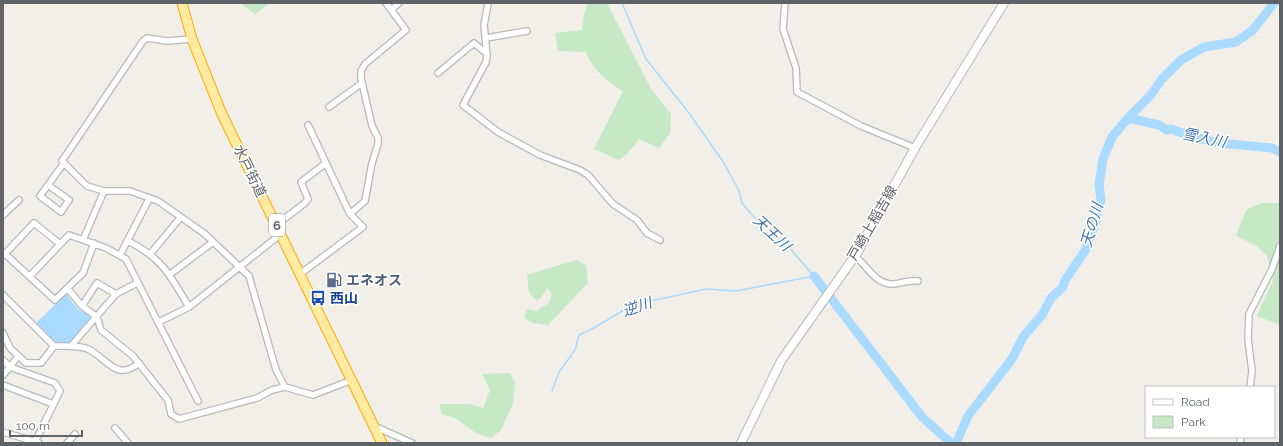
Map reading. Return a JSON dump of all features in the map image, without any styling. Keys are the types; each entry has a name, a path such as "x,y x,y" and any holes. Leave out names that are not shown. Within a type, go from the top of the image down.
{"highway":[{"name":"水戸街道","path":"182,3 192,39 221,112 382,443"}],"main road":[{"name":"戸崎上稲吉線","path":"742,443 781,361 854,256 915,148 1004,3"}],"street":[{"path":"350,214 365,201 372,163 378,144 378,138 372,126 362,83 361,71 365,64 406,30 386,3"},
{"path":"391,10 398,3"},
{"path":"488,3 484,21 487,54 482,72 462,105 498,132 540,155 580,170 588,175 613,204 636,220 647,233 660,240"},
{"path":"785,3 783,29 796,68 797,92 861,126 915,148"},
{"path":"486,38 527,31"},
{"path":"48,186 69,200 61,212 40,196 64,163 62,161 143,41 147,38 167,41 192,39"},
{"path":"438,73 474,43 487,54"},
{"path":"329,108 362,83"},
{"path":"300,274 363,227 350,214 308,125"},
{"path":"64,163 87,186 104,191 130,192 158,201 180,218 197,228 249,276 276,370 285,387"},
{"path":"276,224 305,203 308,198 301,182 326,163"},
{"path":"83,240 104,191"},
{"path":"120,255 149,199"},
{"path":"4,213 19,200"},
{"path":"151,253 180,218"},
{"path":"60,244 34,223 4,255 30,276 55,300 83,273 94,244"},
{"path":"159,322 188,306 281,234"},
{"path":"30,276 69,235 94,244 126,259 198,401"},
{"path":"128,241 151,253 170,275 188,306"},
{"path":"170,275 213,242"},
{"path":"1250,386 1252,371 1248,339 1249,314 1272,269 1280,246"},
{"path":"854,256 883,282 891,284 914,280 918,281"},
{"path":"82,306 97,283 116,294"},
{"path":"71,346 116,294 137,283"},
{"path":"68,289 82,306 97,317 101,330 139,363 168,400 171,414 179,419 257,398 272,390 285,387 314,395 352,380"},
{"path":"3,295 54,346 71,346 87,349 118,370 130,370 139,363"},
{"path":"3,333 7,338 10,348 26,363 41,363 54,346"},
{"path":"3,375 18,356"},
{"path":"3,360 10,367 55,383 60,391 37,442 3,432"},
{"path":"3,385 54,404"},
{"path":"374,426 412,443"},
{"path":"115,428 128,443"},
{"path":"67,443 75,434"}],"green space":[{"path":"244,3 270,3 255,14 243,5"},
{"path":"588,3 607,3 651,89 671,114 670,133 659,148 639,139 627,154 619,160 594,149 623,91 601,74 585,52 558,51 555,33 582,30 584,14"},
{"path":"1261,203 1280,203 1280,325 1257,316 1273,280 1267,256 1257,246 1236,236 1246,210"},
{"path":"576,260 586,265 588,283 548,325 533,323 524,318 527,309 536,311 549,303 552,294 547,288 541,298 536,300 529,293 527,275"},
{"path":"510,373 515,382 513,403 501,430 491,438 476,433 455,418 441,414 440,404 469,404 483,408 490,390 482,374"}],"water":[{"path":"66,294 78,309 93,318 70,344 56,344 36,323"}],"waterway":[{"name":"天王川","path":"552,391 559,372 575,350 579,335 594,328 632,305 706,289 736,291 814,276 786,244 752,215 742,203 739,191 724,163 689,113 646,59 622,3"},
{"name":"天の川","path":"956,443 968,416 1012,359 1023,337 1042,315 1051,298 1063,287 1065,280 1085,251 1096,221 1101,199 1099,185 1103,159 1112,137 1150,96 1162,79 1181,60 1204,47 1236,42 1253,30 1274,3"},
{"name":"雪入川","path":"1128,118 1159,125 1167,130 1171,129 1194,137 1219,143 1272,148 1280,152"},
{"name":"天王川","path":"814,276 922,417 951,443"}],"place":[{"name":"エネオス","path":"334,280"},
{"name":"西山","path":"318,298"}],"water label":[{"name":"逆川","path":"637,307"}]}
